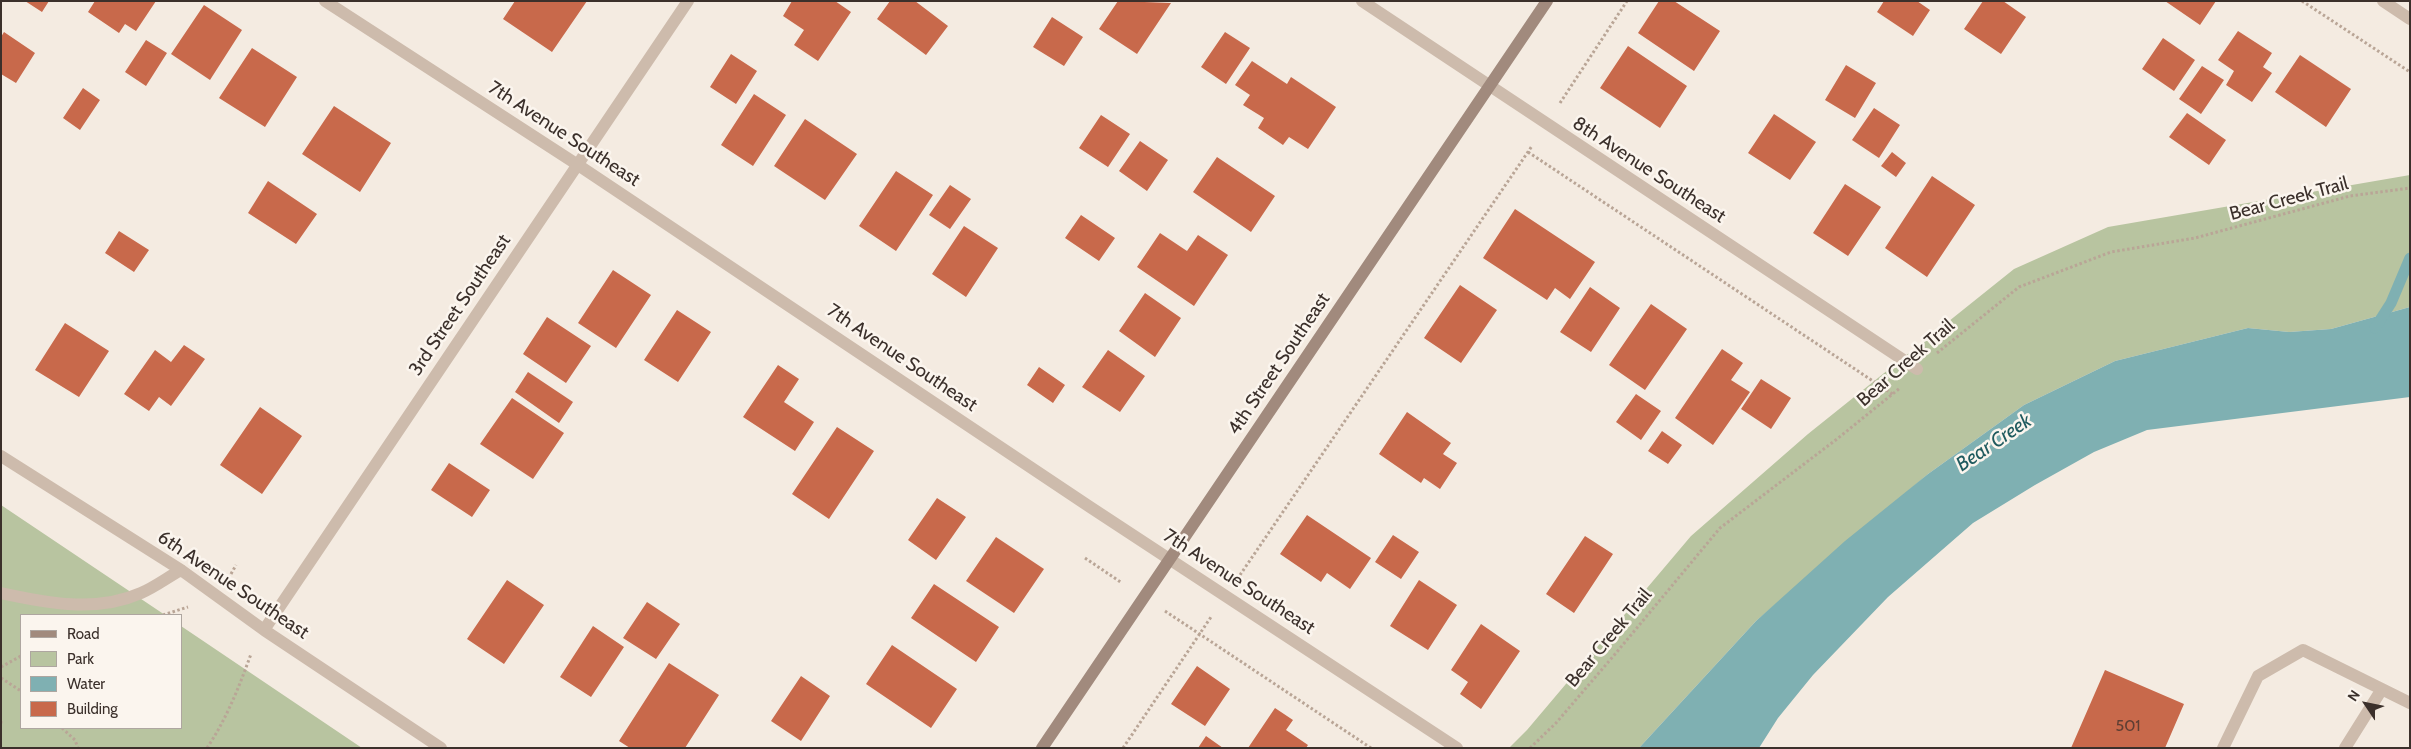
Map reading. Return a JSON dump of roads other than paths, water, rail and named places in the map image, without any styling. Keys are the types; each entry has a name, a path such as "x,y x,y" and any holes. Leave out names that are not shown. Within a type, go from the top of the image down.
{"main road":[{"name":"4th Street Southeast","path":"1042,748 1547,1"}],"street":[{"name":"7th Avenue Southeast","path":"324,1 578,165 1457,748"},
{"name":"3rd Street Southeast","path":"264,630 688,1"},
{"name":"8th Avenue Southeast","path":"1362,1 1917,369"},
{"path":"2382,1 2410,20"},
{"name":"6th Avenue Southeast","path":"1,456 181,570 264,630 441,748"},
{"path":"1,593 53,604 108,603 141,593 181,570"},
{"path":"2223,748 2258,676 2303,650 2410,703"},
{"path":"2345,748 2382,689"}],"water":[{"name":"Bear Creek","path":"2410,307 2410,397 2147,430 2094,452 1973,523 1888,597 1813,675 1778,718 1759,748 1639,748 1756,621 1845,541 1928,474 2024,405 2115,361 2248,328 2289,332 2331,329"}],"waterway":[{"path":"2375,328 2391,303 2410,258"}]}
